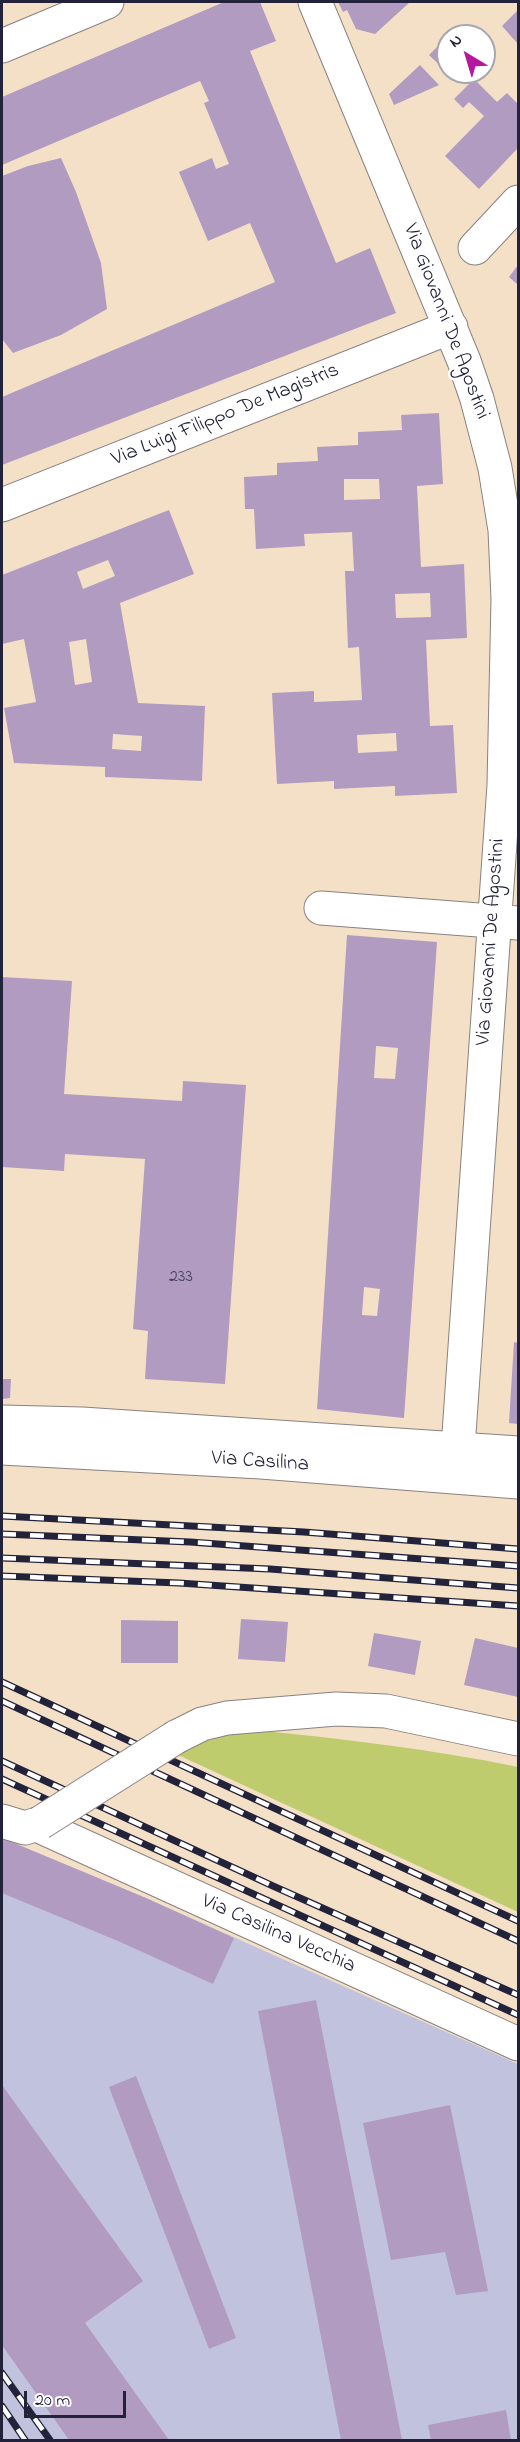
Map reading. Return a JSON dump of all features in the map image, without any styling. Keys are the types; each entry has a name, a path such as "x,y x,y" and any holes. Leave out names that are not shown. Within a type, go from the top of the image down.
{"street":[{"path":"2,46 107,2"},
{"name":"Via Giovanni De Agostini","path":"315,2 451,327 477,399 495,468 505,530 508,599 504,785 506,922 458,1448"},
{"path":"475,248 519,202"},
{"name":"Via Luigi Filippo De Magistris","path":"2,505 451,327"},
{"path":"321,908 506,922"},
{"name":"Via Casilina","path":"2,1422 82,1424 519,1452"},
{"name":"Via Casilina","path":"2,1448 249,1462 519,1482"},
{"path":"39,1824 176,1737 202,1724 226,1718 336,1709 386,1711 519,1739"},
{"name":"Via Casilina Vecchia","path":"2,1821 25,1828 39,1824 519,2044"}],"shaded area":[{"path":"2,1838 146,1898 518,2064 518,2440 2,2440"}],"green space":[{"path":"255,1730 387,1745 518,1767 518,1912 176,1754 201,1738"}],"building":[{"path":"224,2 260,2 276,41 250,51 336,263 370,248 396,313 2,465 2,397 275,282 250,223 208,241 179,172 212,158 216,169 229,164 204,103 209,101 200,81 2,165 2,97"},
{"path":"338,2 410,2 375,34 356,29 347,10 343,12"},
{"path":"518,10 518,44 502,26"},
{"path":"436,48 436,62 429,55"},
{"path":"420,65 439,85 394,105 389,94"},
{"path":"469,84 479,84 497,102 507,93 518,104 518,148 479,189 445,156 484,116 469,102 463,108 454,99"},
{"path":"61,158 76,192 101,263 107,309 61,335 13,353 2,339 2,176 28,166"},
{"path":"518,265 518,285 509,277"},
{"path":"439,413 443,484 417,486 421,567 464,564 467,638 426,640 430,726 453,725 457,793 395,796 395,786 334,789 334,781 277,784 272,693 314,691 314,702 362,700 359,647 348,648 345,571 354,571 352,532 304,534 305,546 256,549 254,509 245,509 244,477 277,475 277,463 318,461 317,447 358,445 358,432 402,430 401,415","holes":["344,479 379,479 380,499 344,500","430,593 431,617 396,618 395,594","396,733 397,751 358,753 357,735"]},
{"path":"169,510 194,574 120,603 138,703 205,706 202,781 105,777 105,767 14,763 4,708 36,702 24,639 2,644 2,575","holes":["108,560 115,576 83,589 77,572","86,639 92,682 75,685 69,642","113,734 142,736 141,751 112,749"]},
{"path":"347,935 437,942 404,1418 317,1409","holes":["376,1046 398,1048 395,1079 374,1078","364,1287 380,1289 377,1316 362,1315"]},
{"path":"2,977 72,981 64,1094 182,1101 183,1081 246,1085 225,1384 145,1379 148,1331 133,1329 145,1159 65,1154 64,1171 2,1167"},
{"path":"514,1342 518,1343 518,1424 509,1423"},
{"path":"2,1379 11,1379 10,1398 2,1399"},
{"path":"241,1619 288,1622 285,1662 238,1659"},
{"path":"121,1620 178,1621 178,1663 121,1663"},
{"path":"374,1633 421,1641 415,1675 368,1666"},
{"path":"475,1638 518,1648 518,1697 464,1685"},
{"path":"2,1838 146,1898 234,1938 213,1984 118,1941 2,1893"},
{"path":"316,2000 402,2440 341,2440 258,2011"},
{"path":"136,2076 236,2338 209,2349 109,2087"},
{"path":"2,2085 143,2281 85,2323 169,2440 69,2440 2,2345"},
{"path":"450,2105 488,2291 456,2295 445,2252 391,2260 363,2123"},
{"path":"506,2410 511,2440 431,2440 428,2425"}],"railway":[{"path":"2,1516 304,1532 518,1549"},
{"path":"2,1534 190,1542 518,1566"},
{"path":"2,1558 270,1569 518,1588"},
{"path":"2,1576 179,1583 518,1606"},
{"path":"2,1682 518,1921"},
{"path":"2,1701 518,1941"},
{"path":"2,1761 273,1886 518,1995"},
{"path":"2,1779 518,2015"},
{"path":"2,2373 50,2440"},
{"path":"2,2406 25,2440"}]}
